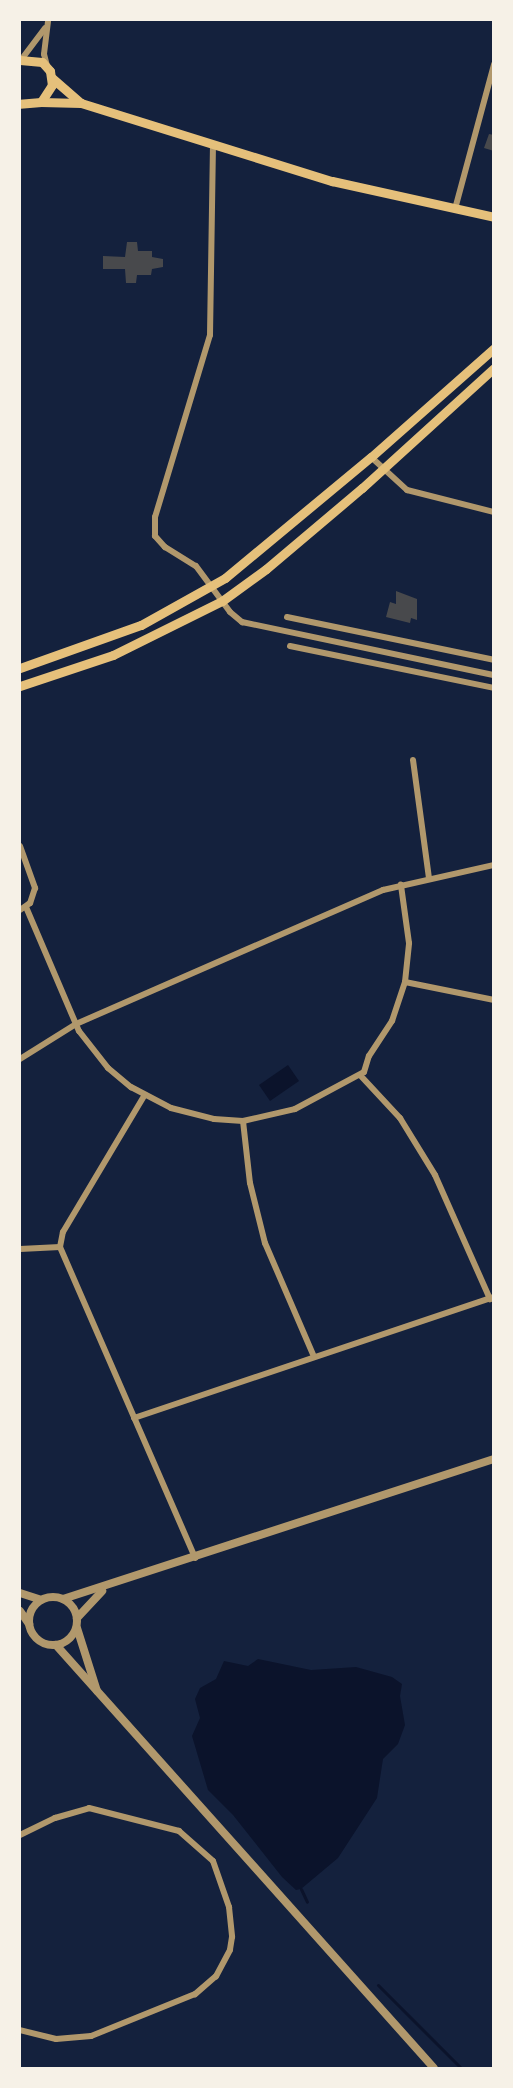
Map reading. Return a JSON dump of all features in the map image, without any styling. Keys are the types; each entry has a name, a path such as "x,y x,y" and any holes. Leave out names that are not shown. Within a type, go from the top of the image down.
{"main road":[{"path":"20,60 35,59 47,67 52,78 81,103"},
{"path":"41,102 50,91 52,78"},
{"path":"21,105 41,102 81,103 332,181 494,217"},
{"path":"20,668 141,625 213,586 265,548 494,348"},
{"path":"20,686 113,655 222,601 266,569 383,470 494,368"}],"street":[{"path":"20,60 47,22"},
{"path":"47,22 44,54 47,67"},
{"path":"455,209 494,64"},
{"path":"213,144 210,335 153,525 159,541 196,566 222,601 242,622 494,675"},
{"path":"371,457 407,490 494,512"},
{"path":"287,617 494,660"},
{"path":"359,647 360,632"},
{"path":"290,646 494,688"},
{"path":"413,760 429,879"},
{"path":"20,846 35,883 33,898 23,908 76,1024 108,1068 144,1096 185,1113 243,1121 295,1108 348,1078 360,1076"},
{"path":"20,1059 76,1024 401,885 494,865"},
{"path":"360,1076 392,1021 405,982 409,943 401,885"},
{"path":"405,982 494,1000"},
{"path":"134,1418 492,1298 435,1175 400,1118 360,1076"},
{"path":"144,1096 63,1232 60,1246 195,1558"},
{"path":"243,1121 250,1183 265,1244 315,1358"},
{"path":"20,1249 60,1246"},
{"path":"20,1593 41,1600 63,1599 111,1586 494,1459"},
{"path":"56,1645 69,1639 77,1622 94,1597 111,1586"},
{"path":"63,1599 77,1622 99,1696"},
{"path":"29,1625 31,1611 41,1600"},
{"path":"20,1611 36,1638 56,1645 99,1696 434,2068"},
{"path":"20,1835 55,1818 89,1808 179,1831 213,1861 229,1907 232,1937 230,1950 216,1976 195,1994 91,2036 56,2039 20,2030"}],"water":[{"path":"288,1065 299,1081 270,1101 259,1085"},
{"path":"258,1659 311,1670 356,1667 392,1677 402,1684 400,1696 405,1725 398,1744 383,1759 377,1798 338,1858 301,1889 296,1890 282,1877 233,1815 208,1790 192,1736 200,1718 195,1699 200,1688 216,1679 224,1661 248,1666"}],"building":[{"path":"489,134 494,135 494,151 484,148"},
{"path":"127,242 137,242 138,251 152,251 152,257 163,259 163,267 152,269 151,275 137,275 136,283 126,283 125,269 103,269 103,256 125,257"},
{"path":"396,591 417,599 417,620 411,618 410,623 386,617 390,602 396,604"}],"waterway":[{"path":"301,1889 307,1902"},
{"path":"378,1985 461,2068"}]}
